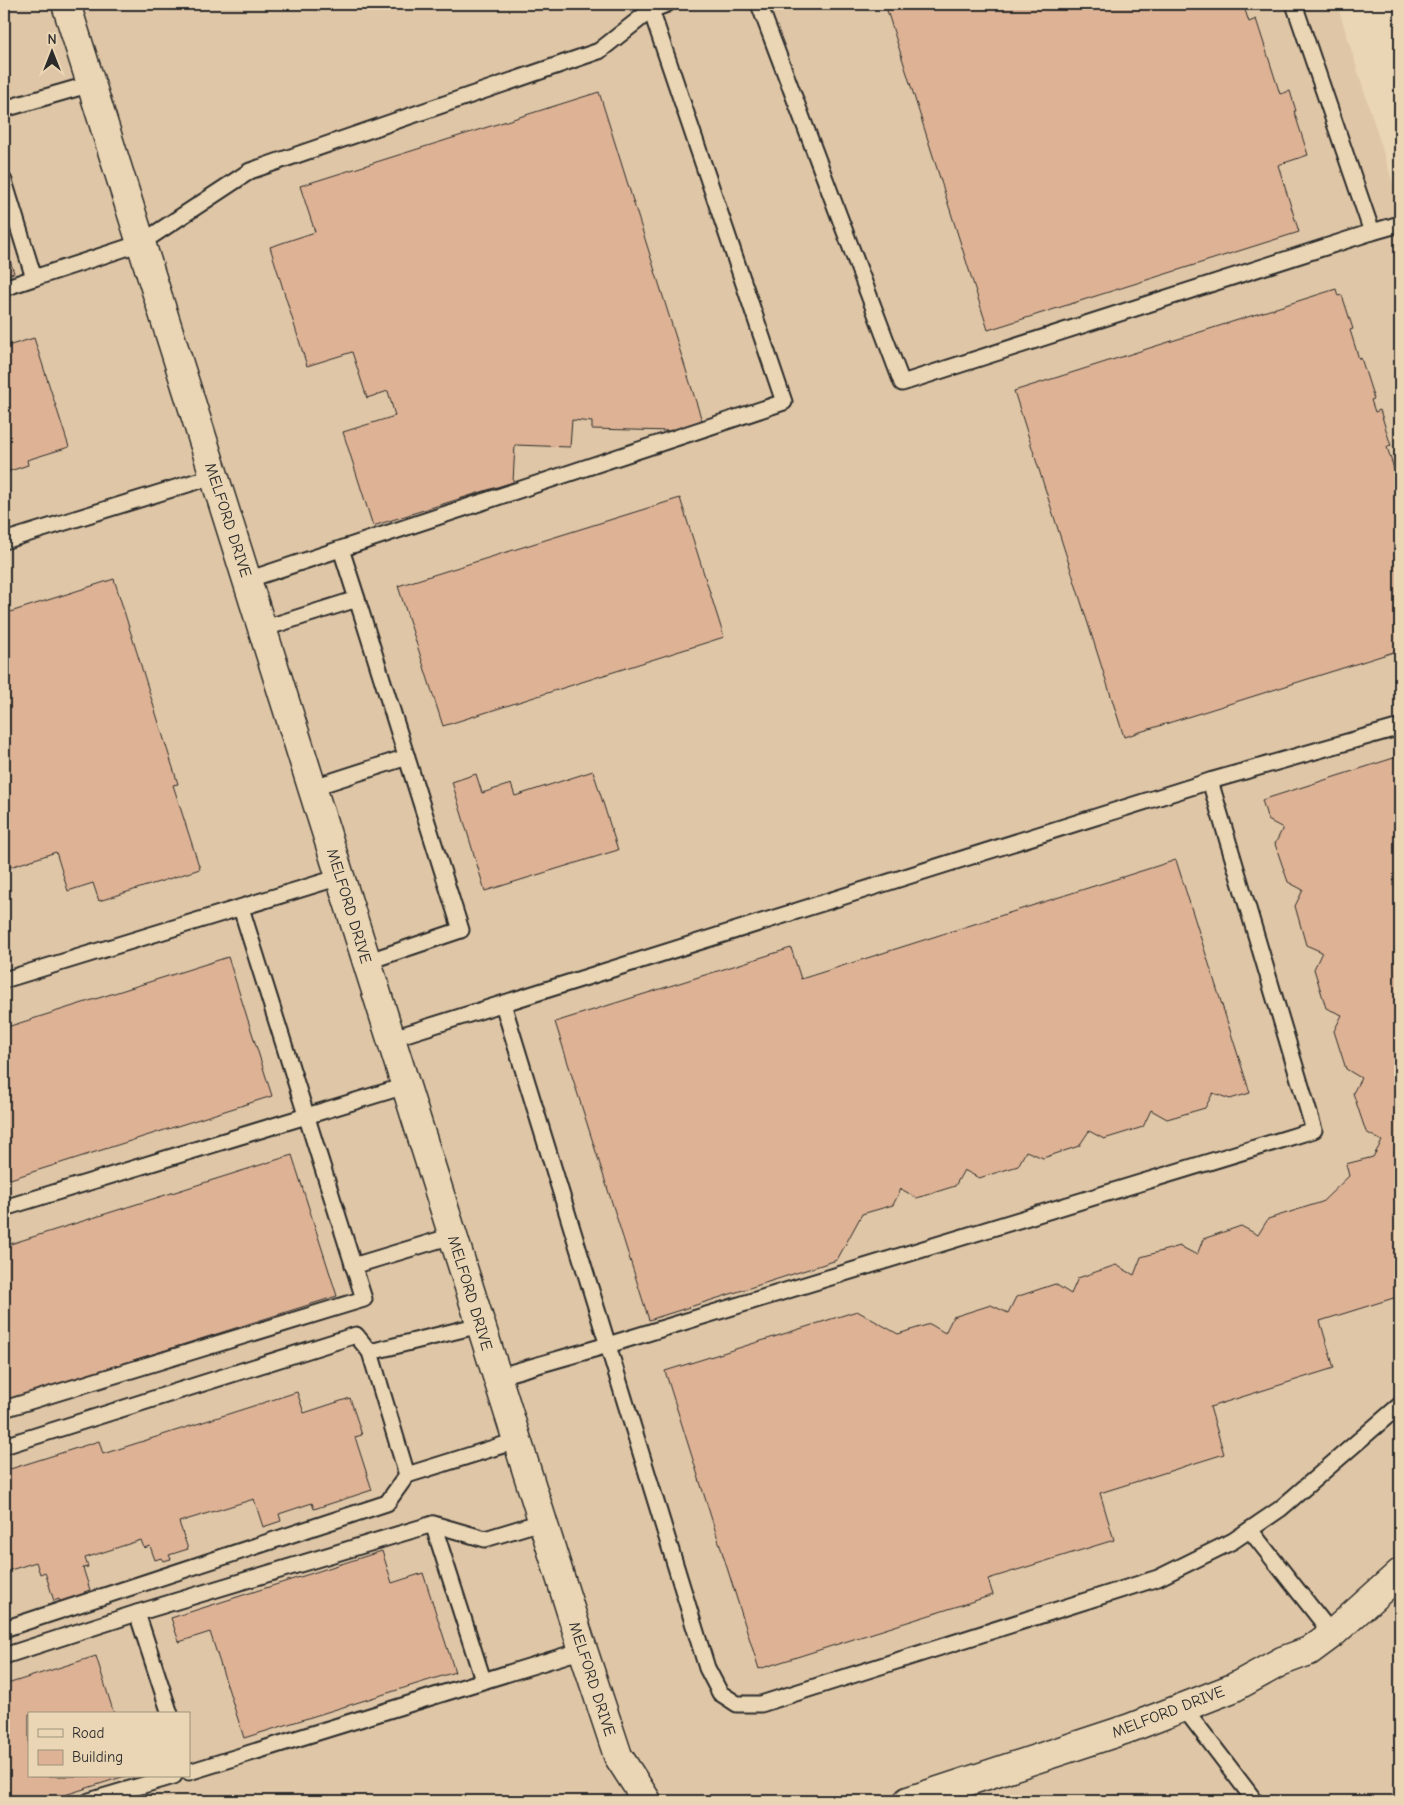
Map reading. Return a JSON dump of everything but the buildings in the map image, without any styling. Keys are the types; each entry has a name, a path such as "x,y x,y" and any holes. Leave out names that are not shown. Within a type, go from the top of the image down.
{"street":[{"name":"MELFORD DRIVE","path":"66,4 582,1650 618,1756 647,1801"},
{"name":"MELFORD DRIVE","path":"908,1801 1130,1728 1233,1688 1282,1662 1309,1651 1332,1634 1400,1573"}],"lane":[{"path":"4,288 141,243 250,171 599,51 651,10 667,4"},
{"path":"759,4 902,384 1400,224"},
{"path":"1294,4 1372,232"},
{"path":"247,580 784,402 651,10"},
{"path":"4,109 91,84"},
{"path":"4,181 34,278"},
{"path":"4,541 214,476"},
{"path":"341,549 461,930 366,962"},
{"path":"262,629 357,599"},
{"path":"390,1039 1210,781 1400,726"},
{"path":"312,788 407,757"},
{"path":"496,1377 1314,1130 1210,781"},
{"path":"4,980 340,877"},
{"path":"4,1409 364,1299 241,908"},
{"path":"503,1004 707,1668 720,1693 737,1704 762,1704 1158,1578 1233,1541 1280,1509 1400,1405"},
{"path":"4,1208 405,1086"},
{"path":"353,1266 452,1236"},
{"path":"370,1352 480,1325"},
{"path":"4,1446 356,1335 370,1352 407,1475"},
{"path":"4,1628 387,1503 407,1475 516,1441"},
{"path":"4,1656 137,1613 432,1524 485,1538 542,1522"},
{"path":"432,1524 483,1680"},
{"path":"1250,1530 1332,1634"},
{"path":"137,1613 169,1712"},
{"path":"190,1772 582,1650"},
{"path":"1184,1708 1255,1801"},
{"path":"89,1801 167,1778"}],"shaded area":[{"path":"4,4 1337,4 1400,206 1400,1801 4,1801"}]}
